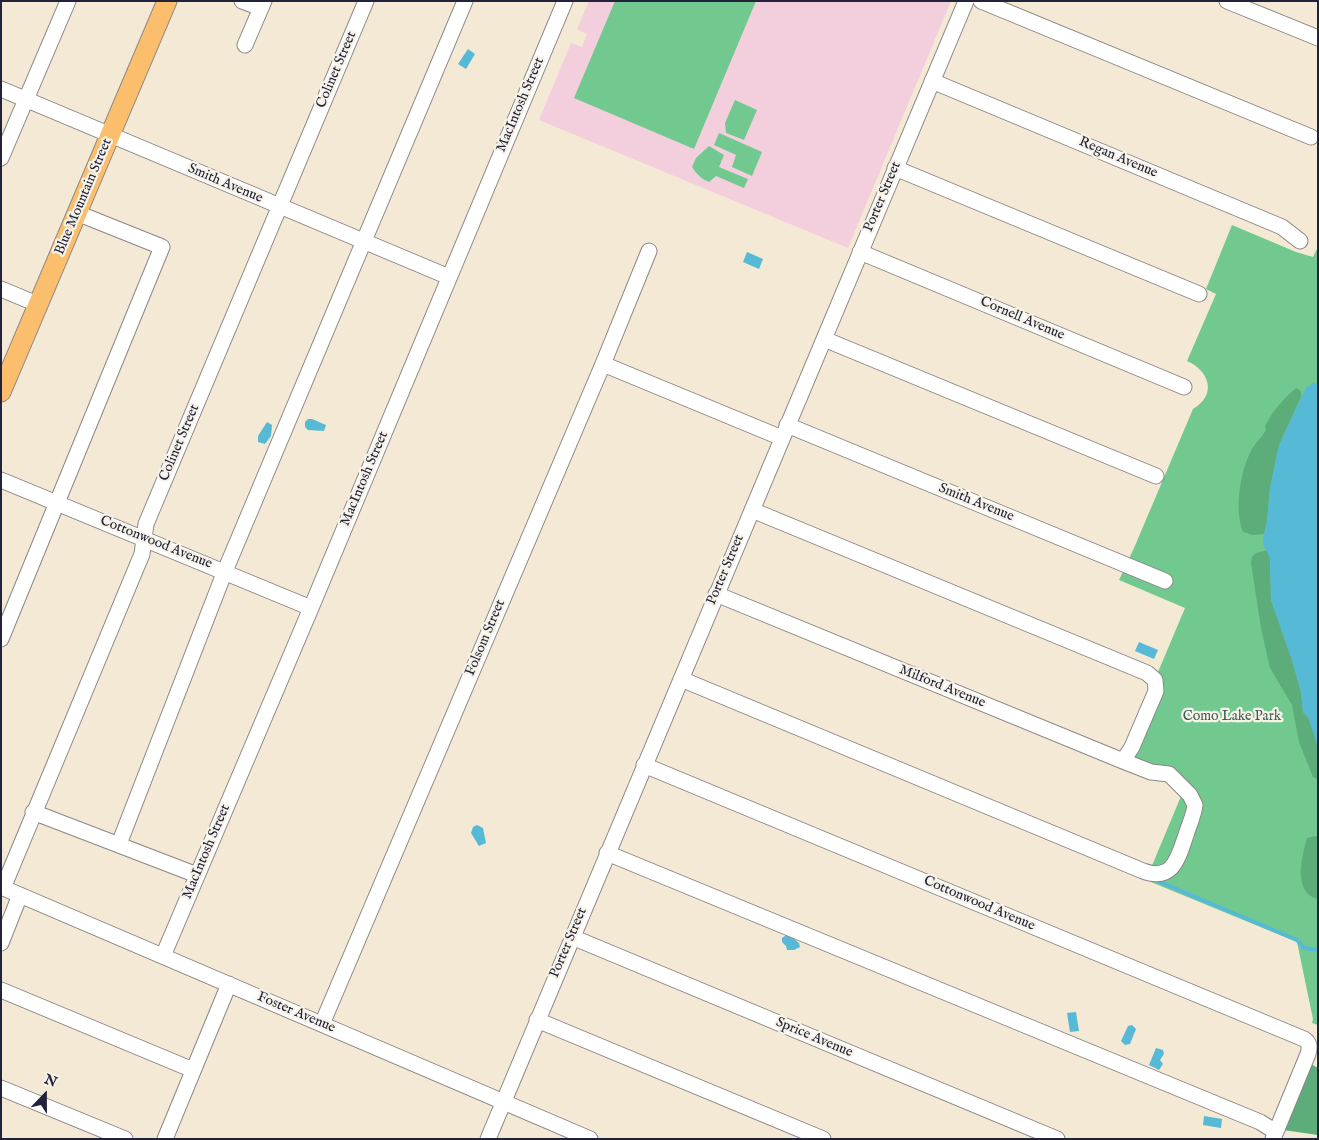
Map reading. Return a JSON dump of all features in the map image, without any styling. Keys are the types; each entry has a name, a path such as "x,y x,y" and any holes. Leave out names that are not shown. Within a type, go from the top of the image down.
{"main road":[{"name":"Blue Mountain Street","path":"1,392 167,1"}],"street":[{"path":"1,158 68,1"},
{"path":"242,1 262,5 245,45"},
{"name":"Colinet Street","path":"2,887 142,554 146,524 366,1"},
{"path":"119,844 226,571 465,1"},
{"name":"MacIntosh Street","path":"163,956 565,1"},
{"name":"Porter Street","path":"488,1139 966,1"},
{"path":"981,1 1311,137"},
{"path":"1227,1 1318,38"},
{"name":"Regan Avenue","path":"932,81 1282,228 1300,241"},
{"name":"Smith Avenue","path":"1,89 449,277"},
{"path":"896,168 1199,294"},
{"path":"1,638 162,247 77,213"},
{"name":"Folsom Street","path":"322,1024 603,364 649,251"},
{"name":"Cornell Avenue","path":"860,252 1184,387"},
{"path":"1,289 37,304"},
{"path":"824,339 1156,476"},
{"name":"Smith Avenue","path":"603,364 785,431 1165,581"},
{"name":"Cottonwood Avenue","path":"1,480 226,571 311,608"},
{"path":"752,510 1147,672 1155,680 1156,690 1132,747 1123,761"},
{"name":"Milford Avenue","path":"681,679 1133,867 1154,874 1164,872 1174,865 1195,808 1193,799 1169,774 1151,772 1123,761 716,594"},
{"name":"Cottonwood Avenue","path":"644,765 1304,1039 1310,1047 1307,1059 1274,1136"},
{"path":"33,812 197,875"},
{"path":"607,852 1260,1122 1274,1136"},
{"name":"Foster Avenue","path":"2,887 586,1138"},
{"path":"1,944 20,895"},
{"name":"Sprice Avenue","path":"572,937 1057,1139"},
{"path":"165,1139 229,984"},
{"path":"1,990 193,1070"},
{"path":"537,1020 823,1139"},
{"path":"1,1088 125,1139"}],"shaded area":[{"path":"589,1 951,1 848,248 539,120 571,43 582,47 587,34 577,29"}],"green space":[{"path":"615,1 756,1 694,149 574,98"},
{"path":"735,100 757,110 744,140 726,133 725,123"},
{"path":"719,133 762,152 752,176 732,167 736,155 714,145"},
{"path":"709,146 724,155 719,167 748,179 744,188 716,176 709,182 701,178 696,172 692,167 696,158"},
{"name":"Como Lake Park","path":"1232,225 1296,252 1313,257 1318,247 1318,1025 1312,1023 1313,1019 1297,942 1146,880 1184,789 1120,762 1185,608 1119,580 1193,409 1201,403 1208,390 1208,384 1201,371 1187,361 1216,294 1206,289"},
{"path":"1296,388 1301,391 1301,397 1279,445 1270,488 1264,534 1253,535 1243,532 1240,523 1239,501 1244,468 1254,446 1266,430 1265,426 1271,415"},
{"path":"1267,550 1270,558 1271,600 1292,660 1301,692 1303,712 1309,719 1318,748 1318,779 1313,777 1299,742 1292,705 1270,668 1261,628 1251,563 1252,557 1256,553"},
{"path":"1318,837 1318,899 1310,895 1305,889 1301,873 1301,864 1307,838"},
{"path":"1311,1064 1318,1068 1318,1135 1283,1130"}],"water":[{"path":"468,49 475,54 466,69 458,64"},
{"path":"747,252 763,259 759,269 743,262"},
{"path":"1313,383 1318,384 1318,748 1309,719 1303,712 1301,692 1292,660 1271,600 1270,558 1263,544 1270,488 1279,445 1306,388"},
{"path":"308,419 326,425 324,431 308,430 305,427 305,422"},
{"path":"267,422 272,425 271,436 265,444 258,442 258,436"},
{"path":"1139,642 1158,650 1154,659 1135,651"},
{"path":"477,825 483,828 486,843 479,846 471,833 473,827"},
{"path":"788,934 799,943 800,947 794,950 787,950 782,942 782,938"},
{"path":"1076,1012 1079,1031 1070,1032 1067,1013"},
{"path":"1132,1025 1136,1029 1130,1044 1125,1045 1121,1041 1128,1026"},
{"path":"1156,1048 1163,1050 1164,1054 1160,1060 1163,1064 1159,1070 1149,1065"},
{"path":"1204,1116 1222,1119 1221,1128 1203,1125"}],"waterway":[{"path":"1160,882 1297,940 1304,948 1318,950"}]}
